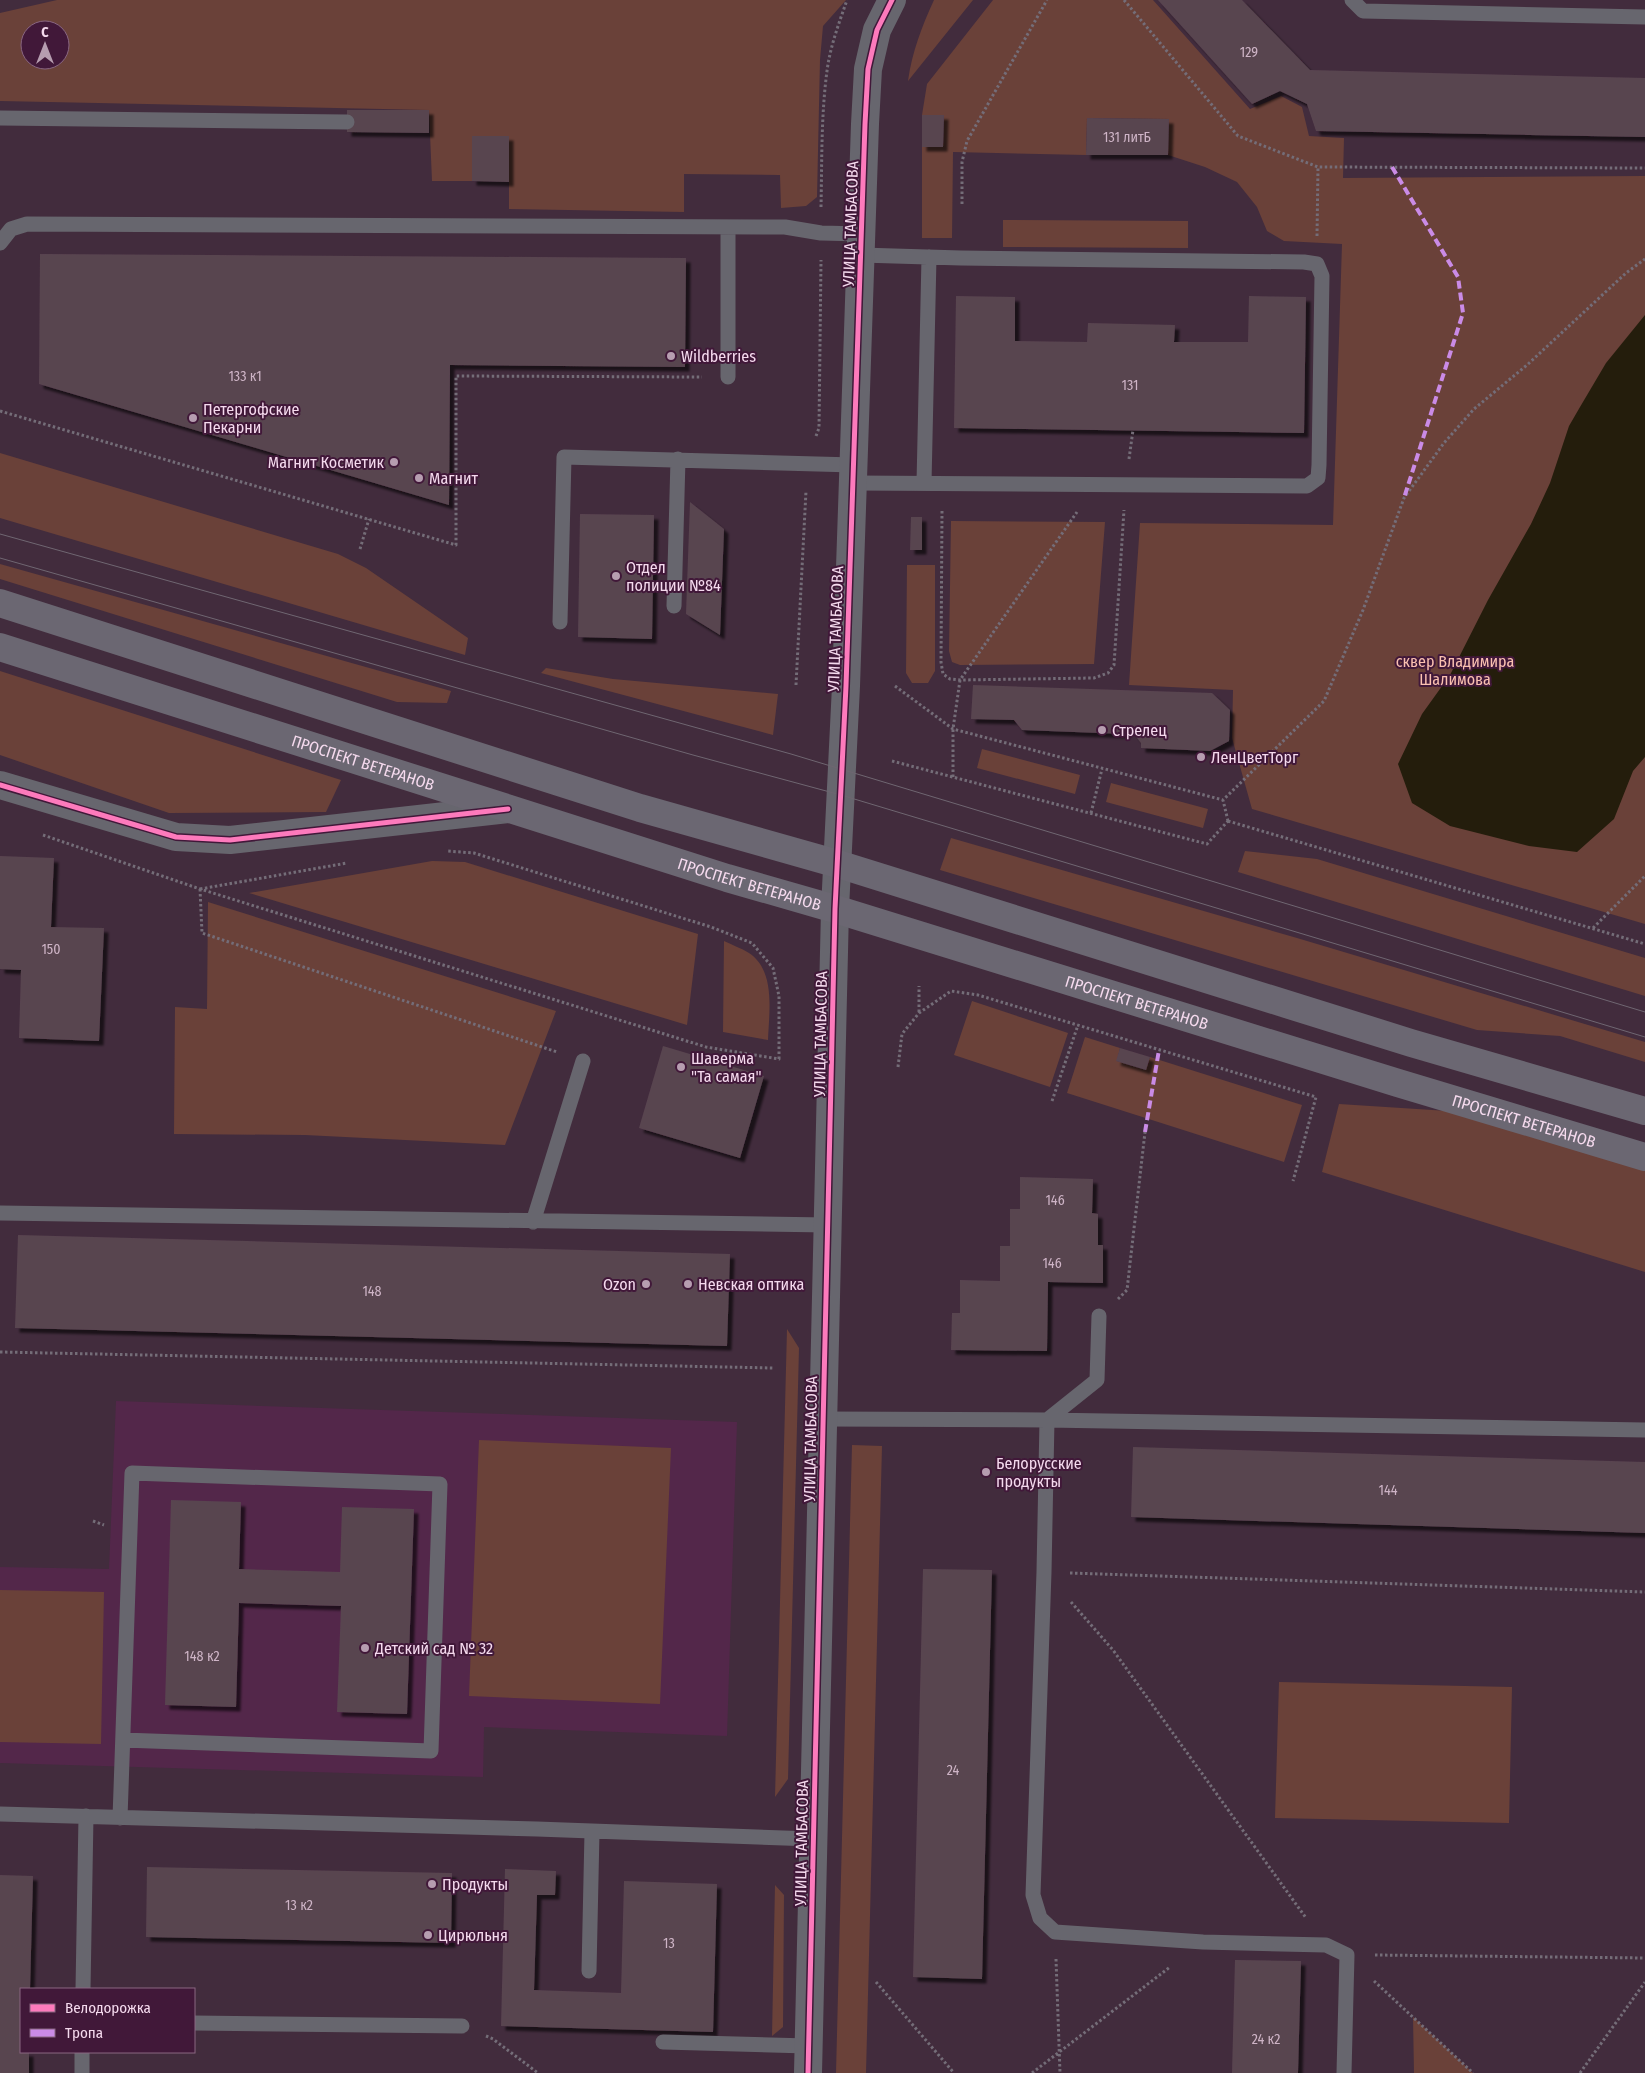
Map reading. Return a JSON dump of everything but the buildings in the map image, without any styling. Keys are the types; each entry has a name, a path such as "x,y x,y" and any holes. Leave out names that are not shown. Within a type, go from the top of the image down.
{"main road":[{"path":"0,603 510,768 658,813 838,864 1392,1037 1645,1111"},
{"name":"ПРОСПЕКТ ВЕТЕРАНОВ","path":"0,647 726,878 835,909 1388,1080 1645,1157"}],"street":[{"name":"УЛИЦА ТАМБАСОВА","path":"808,2073 835,909 854,474 868,69 877,30 892,0"},
{"path":"0,785 176,837 230,840 508,809"}],"lane":[{"path":"1352,0 1363,11 1645,17"},
{"path":"0,118 347,122"},
{"path":"0,243 11,229 27,224 785,227 929,257 1304,262 1317,264 1322,276 1318,478 1306,486 924,483 854,474 807,463 564,457 560,622"},
{"path":"728,227 728,377"},
{"path":"924,483 929,257"},
{"path":"674,606 678,459"},
{"path":"533,1222 583,1061"},
{"path":"0,1213 828,1226"},
{"path":"1047,1420 1097,1380 1099,1316"},
{"path":"823,1419 1047,1420 1645,1430"},
{"path":"1047,1420 1033,1895 1040,1918 1055,1932 1203,1942 1326,1945 1347,1955 1344,2073"},
{"path":"120,1818 132,1473 440,1484 431,1751 123,1740"},
{"path":"0,1814 813,1838"},
{"path":"83,1988 86,1816"},
{"path":"589,1971 592,1832"},
{"path":"195,2024 462,2026"},
{"path":"663,2042 808,2046"},
{"path":"82,2053 82,2073"}],"path":[{"path":"796,685 807,463 819,428 822,122 827,69 846,0"},
{"path":"962,204 962,162 967,141 1047,0"},
{"path":"1124,0 1238,136 1318,166 1645,168"},
{"path":"1317,264 1318,166"},
{"path":"1223,800 1324,701 1363,610 1404,498 1444,443 1474,409 1526,365 1626,273 1645,259"},
{"path":"0,411 456,545 456,376 728,377"},
{"path":"942,483 941,662 943,674 950,679 960,680 1094,678 1108,674 1114,665 1125,484 1133,430"},
{"path":"953,777 953,729 960,680 1096,484"},
{"path":"360,549 369,519"},
{"path":"895,686 953,729 1223,800"},
{"path":"892,760 1207,844 1228,821"},
{"path":"1091,813 1102,768"},
{"path":"1223,800 1228,821"},
{"path":"1228,821 1645,944"},
{"path":"36,833 200,889 706,1047 779,1059 779,996 772,968 752,943 711,927 474,853 440,851"},
{"path":"200,889 355,862"},
{"path":"1593,928 1645,876"},
{"path":"200,889 202,933 583,1061"},
{"path":"919,986 919,1013"},
{"path":"898,1067 902,1034 919,1013 951,991 978,994 1316,1097 1293,1181"},
{"path":"1052,1101 1078,1025"},
{"path":"1099,1316 1128,1290 1145,1132"},
{"path":"0,1352 773,1368"},
{"path":"1044,1572 1645,1592"},
{"path":"1044,1572 1113,1650 1326,1945"},
{"path":"1055,1932 1060,2073"},
{"path":"1032,2073 1203,1942"},
{"path":"1347,1955 1645,1958"},
{"path":"1347,1955 1473,2073"},
{"path":"876,1982 954,2073"},
{"path":"1580,2073 1645,1982"},
{"path":"462,2026 493,2039 538,2073"}],"shaded area":[{"path":"1645,315 1645,757 1633,771 1614,819 1577,852 1529,846 1450,826 1412,803 1398,764 1422,714 1450,675 1488,600 1531,524 1550,483 1569,426 1606,363"},
{"name":"Детский сад № 32","path":"116,1401 737,1422 727,1736 484,1727 483,1777 0,1763 0,1567 109,1569"}],"green space":[{"path":"57,0 846,0 823,26 820,60 817,197 806,206 781,208 780,175 684,174 684,212 509,209 509,136 472,136 472,181 432,181 429,110 0,101 0,13"},
{"path":"934,0 973,0 908,81 918,39"},
{"name":"сквер Владимира Шалимова","path":"993,0 1153,0 1250,109 1281,96 1302,107 1309,136 1344,138 1343,178 1645,176 1645,924 1252,809 1232,738 1233,690 1129,685 1140,523 1333,525 1342,244 1284,241 1267,231 1257,207 1237,182 1205,167 1168,155 1169,119 1087,118 1086,155 953,152 952,238 922,238 922,147 943,147 944,115 922,115 927,84"},
{"path":"1003,220 1188,221 1188,248 1003,247"},
{"path":"0,453 338,554 366,568 468,638 465,655 0,518"},
{"path":"951,521 1105,522 1094,664 960,665 952,662 949,651"},
{"path":"0,564 451,691 447,703 397,702 0,579"},
{"path":"907,565 935,565 935,671 928,683 912,683 906,673"},
{"path":"546,668 613,679 778,694 773,735 541,673"},
{"path":"0,671 341,780 326,812 169,813 0,755"},
{"path":"982,749 1080,775 1075,794 977,768"},
{"path":"1111,783 1208,809 1203,828 1106,802"},
{"path":"951,838 1297,938 1645,1042 1645,1062 1560,1036 1477,1030 940,870"},
{"path":"1245,851 1317,859 1645,958 1645,996 1238,872"},
{"path":"432,861 465,862 698,934 687,1025 249,893"},
{"path":"208,902 556,1011 505,1145 305,1135 174,1134 175,1007 207,1009"},
{"path":"724,941 749,953 764,970 770,1005 768,1040 723,1032"},
{"path":"972,1001 1068,1033 1050,1087 954,1055"},
{"path":"1085,1037 1120,1048 1117,1061 1145,1070 1150,1057 1302,1105 1284,1162 1067,1093"},
{"path":"1339,1104 1448,1111 1645,1170 1645,1272 1322,1172"},
{"path":"787,1329 799,1348 788,1779 775,1797"},
{"path":"479,1440 671,1448 660,1704 469,1696"},
{"path":"852,1445 882,1446 866,2073 836,2073"},
{"path":"0,1590 104,1592 101,1744 0,1742"},
{"path":"1279,1682 1512,1687 1509,1823 1275,1818"},
{"path":"775,1885 784,1895 783,2027 772,2036"},
{"path":"1413,2017 1473,2073 1414,2073"}],"tram line":[{"path":"0,534 791,754 1645,1012"},
{"path":"0,558 693,755 841,795 1645,1037"}],"marked path":[{"path":"1392,167 1458,277 1463,313 1404,498"},
{"path":"1145,1132 1159,1050"}],"cycle path":[{"path":"808,2073 835,909 846,686 865,124 868,69 877,30 892,0"},
{"path":"0,785 176,837 230,840 508,809"}],"place":[{"name":"Wildberries","path":"671,356"},
{"name":"Петергофские Пекарни","path":"193,418"},
{"name":"Магнит Косметик","path":"394,462"},
{"name":"Магнит","path":"419,478"},
{"name":"Отдел полиции №84","path":"616,576"},
{"name":"Стрелец","path":"1102,730"},
{"name":"ЛенЦветТорг","path":"1201,757"},
{"name":"Шаверма \"Та самая\"","path":"681,1067"},
{"name":"Ozon","path":"646,1284"},
{"name":"Невская оптика","path":"688,1284"},
{"name":"Белорусские продукты","path":"986,1472"},
{"name":"Детский сад № 32","path":"365,1648"},
{"name":"Продукты","path":"432,1884"},
{"name":"Цирюльня","path":"428,1935"}]}
